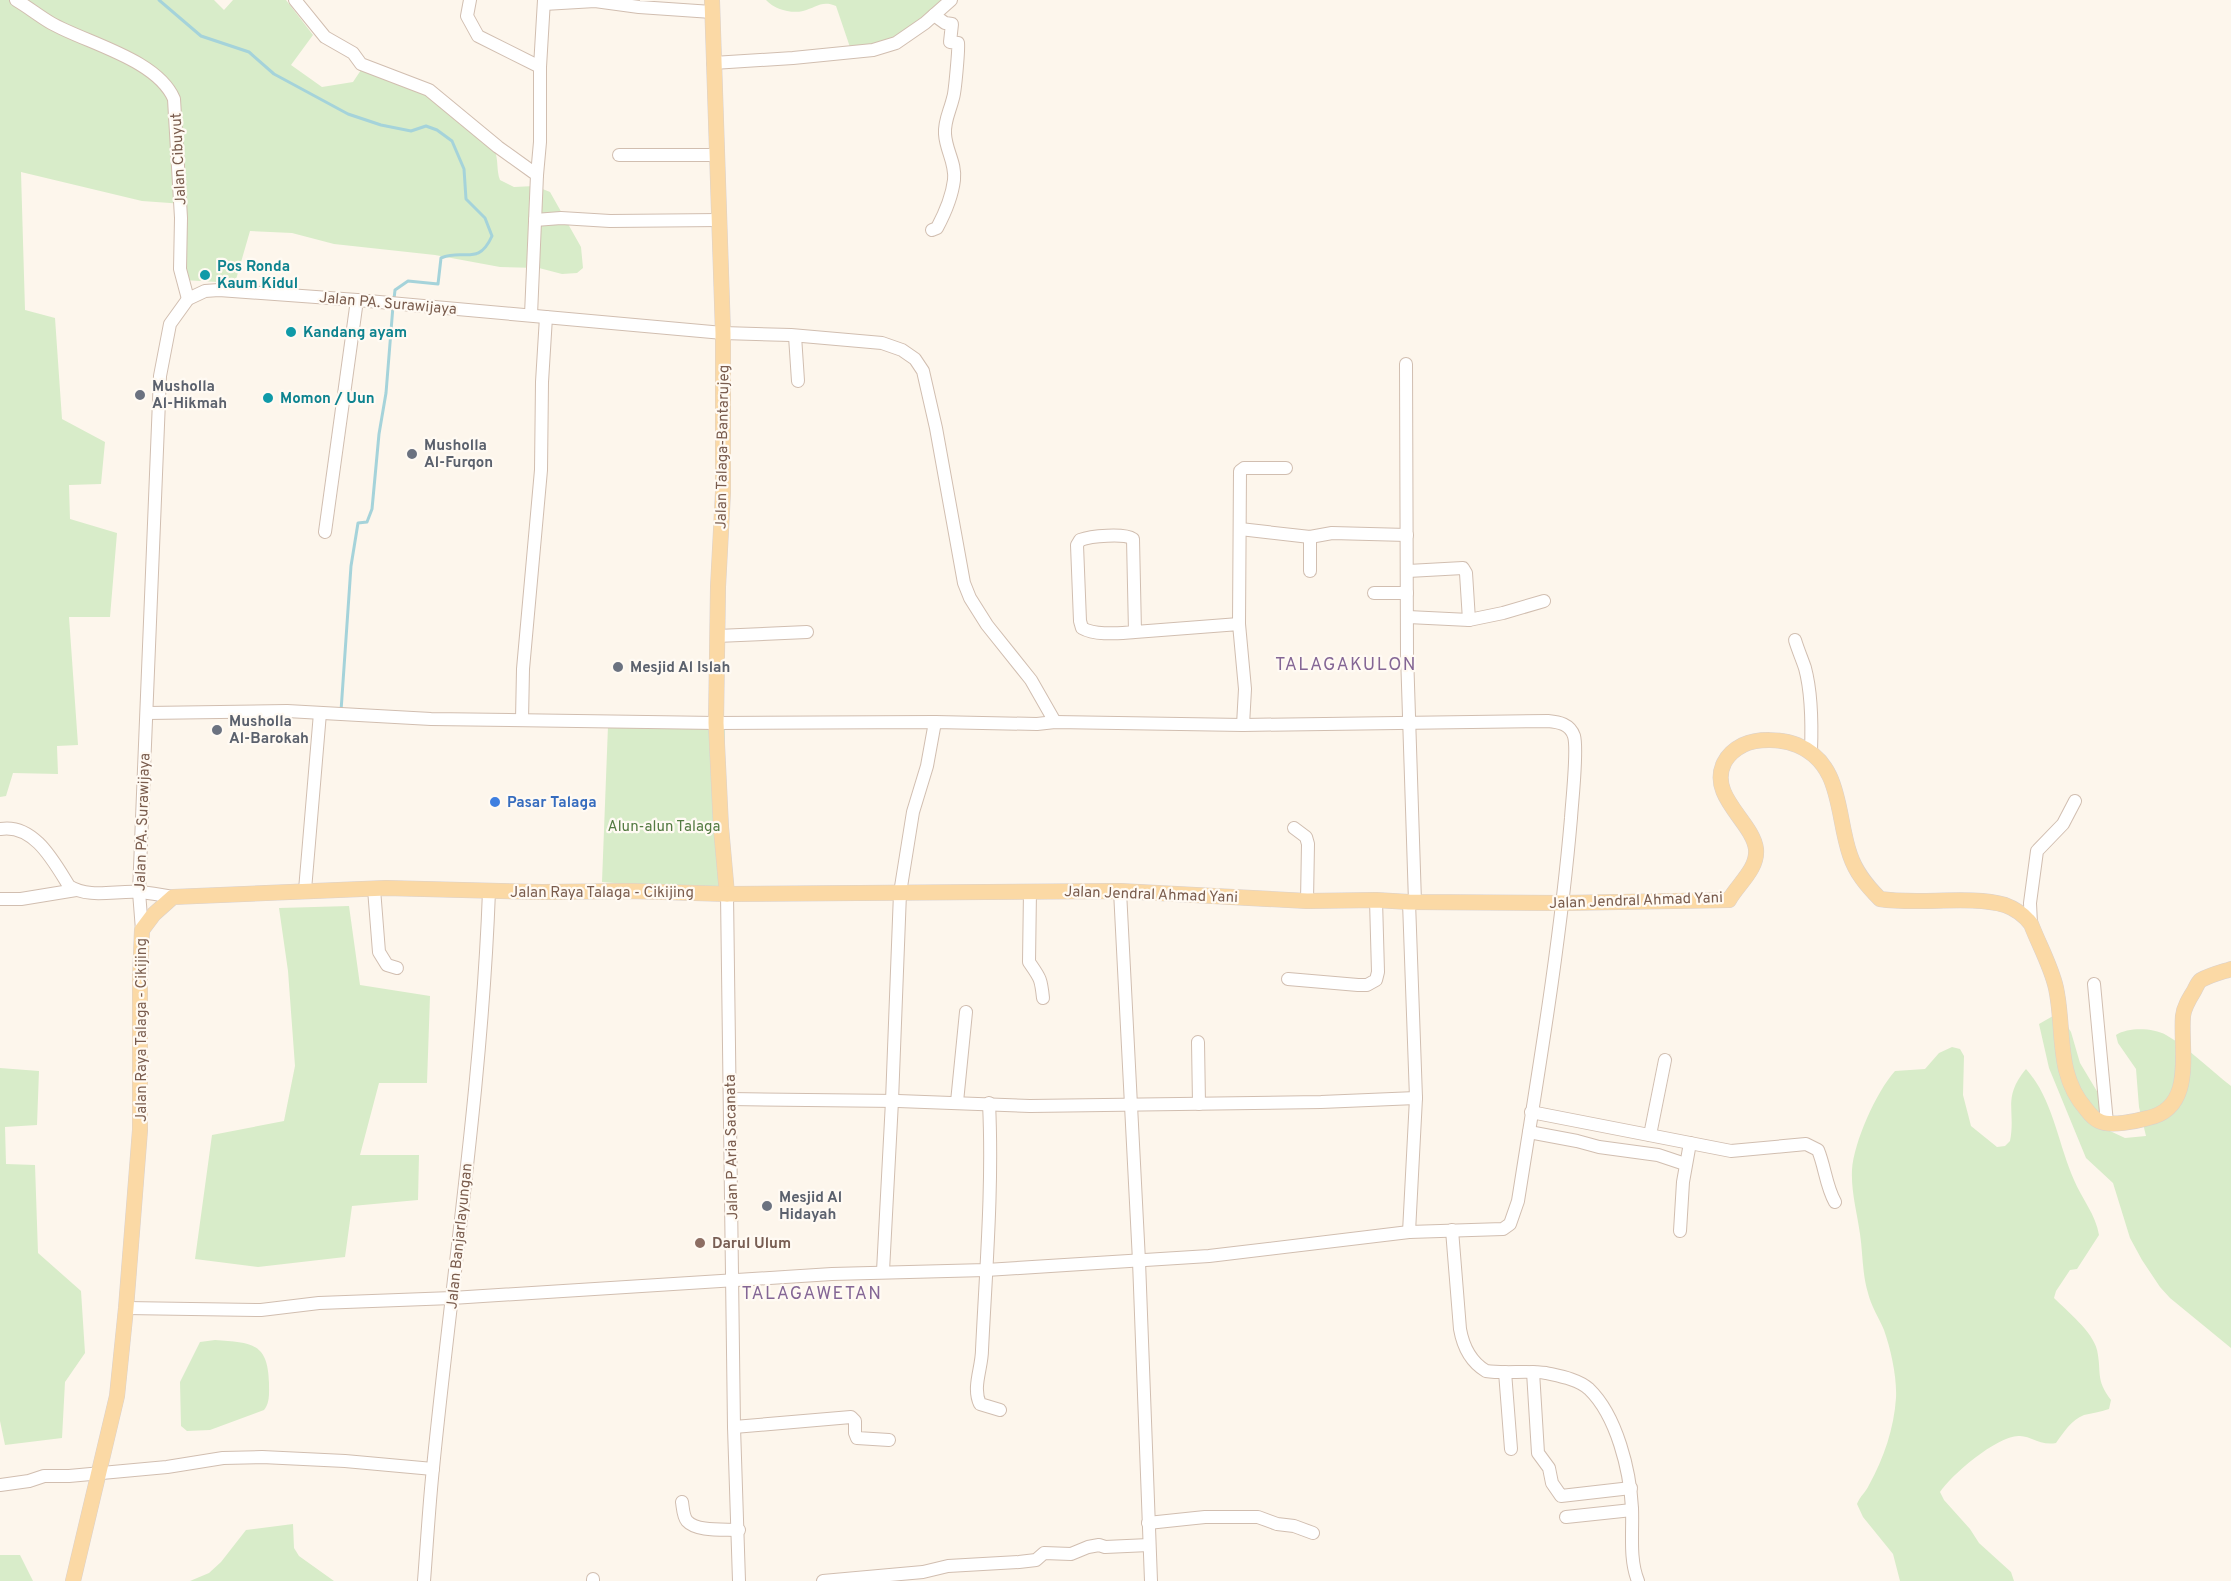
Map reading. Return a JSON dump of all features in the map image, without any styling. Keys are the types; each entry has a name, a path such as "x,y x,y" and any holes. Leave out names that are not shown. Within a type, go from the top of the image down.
{"main road":[{"name":"Jalan Talaga-Bantarujeg","path":"712,6 723,333 723,492 716,723 727,894"},
{"name":"Jalan Jendral Ahmad Yani","path":"727,894 1120,891 1307,901 1563,903 1729,900 1754,864 1756,847 1720,785 1721,769 1726,759 1737,748 1748,743 1767,741 1791,742 1811,751"},
{"path":"1811,751 1825,767 1838,796 1849,852 1862,879 1880,900 1920,903 1991,902 2007,906 2025,915 2031,924 2055,985 2062,1055 2073,1091 2090,1115 2099,1121 2107,1123 2152,1117 2164,1112 2171,1105 2178,1092 2184,1068 2183,1016 2186,1005 2199,981 2231,969"},
{"name":"Jalan Raya Talaga - Cikijing","path":"73,1581 117,1396 140,1130 142,930 154,914 173,897 305,890 620,891 727,894"}],"street":[{"name":"Jalan Cibuyut","path":"16,0 51,23 158,76 170,90 174,99 180,198 180,269 188,299"},
{"path":"295,0 325,37 353,53 361,64 429,90 537,176"},
{"path":"470,0 467,16 478,36 540,67"},
{"path":"713,63 873,50 896,43 951,0"},
{"path":"531,315 540,142 540,67 544,2 595,1 639,7 712,6"},
{"path":"932,230 937,228 946,209 953,183 955,168 945,135 947,113 954,97 960,49 958,43 950,42 952,24 945,23 934,15"},
{"path":"620,155 717,155"},
{"path":"535,220 561,218 610,221 720,220"},
{"name":"Jalan PA. Surawijaya","path":"142,930 138,892 160,376 170,324 188,299 205,291 219,290 357,300 723,333 882,343 902,350 915,359 922,371 932,408 964,583 970,598 987,625 1031,680 1055,722"},
{"path":"325,532 357,300"},
{"path":"522,720 523,669 541,470 542,382 546,316"},
{"path":"795,336 798,381"},
{"path":"1406,364 1407,654 1416,1098 1409,1232"},
{"path":"1243,725 1245,689 1239,624 1239,474 1241,469 1286,468"},
{"path":"1240,529 1310,537 1332,533 1407,535"},
{"path":"1135,632 1133,539 1110,536 1087,537 1080,540 1077,545 1082,628 1088,631 1135,632 1239,624"},
{"path":"1310,537 1310,571"},
{"path":"1408,571 1463,568 1466,573 1469,620"},
{"path":"1374,593 1407,593"},
{"path":"1408,617 1469,620 1544,601"},
{"path":"717,636 807,632"},
{"path":"1795,640 1805,668 1808,686 1812,725 1811,751"},
{"path":"126,1308 261,1310 319,1303 452,1298 883,1271 986,1270 1209,1256 1409,1232 1503,1229 1510,1224 1518,1201 1563,903 1575,741 1571,730 1558,722 1548,721 1243,725 1055,722 1037,724 716,723 431,718 287,711 147,713"},
{"path":"305,890 320,713"},
{"path":"883,1271 900,892 913,812 927,766 935,722"},
{"path":"2031,924 2030,903 2037,851 2064,824 2075,801"},
{"path":"0,829 14,828 23,831 40,844 69,886 76,890 85,893 138,892 173,897"},
{"path":"1294,828 1306,837 1308,844 1307,901"},
{"path":"375,889 379,952 387,965 397,968"},
{"path":"0,899 76,890"},
{"name":"Jalan Banjarlayungan","path":"424,1581 433,1469 486,982 489,891"},
{"path":"1030,891 1029,962 1038,971 1043,998"},
{"path":"1120,891 1139,1261 1151,1581"},
{"name":"Jalan P Aria Sacanata","path":"727,894 734,1427 739,1581"},
{"path":"1288,979 1358,985 1373,983 1378,972 1376,900"},
{"path":"2094,984 2107,1123"},
{"path":"957,1102 966,1012"},
{"path":"1198,1042 1199,1104"},
{"path":"1650,1135 1665,1060"},
{"path":"730,1099 957,1102 1030,1106 1321,1102 1416,1098"},
{"path":"989,1103 992,1157 982,1354 977,1398 981,1404 1000,1410"},
{"path":"1531,1112 1731,1152 1806,1144 1818,1150 1824,1164 1829,1190 1835,1202"},
{"path":"1529,1132 1599,1147 1658,1155 1685,1164"},
{"path":"1680,1231 1685,1164 1689,1143"},
{"path":"1452,1230 1462,1341 1470,1356 1484,1370 1533,1372 1572,1380 1588,1388 1601,1405 1620,1442 1631,1488 1634,1568 1638,1581"},
{"path":"1505,1372 1511,1449"},
{"path":"1533,1372 1538,1453 1549,1468 1552,1483 1559,1495 1561,1497 1631,1488"},
{"path":"734,1427 851,1418 855,1421 857,1438 889,1440"},
{"path":"0,1485 44,1476 69,1476 167,1467 223,1458 262,1457 345,1461 433,1469"},
{"path":"682,1502 684,1516 688,1522 703,1528 739,1530"},
{"path":"1566,1517 1632,1510"},
{"path":"1148,1523 1205,1517 1258,1517 1313,1533"},
{"path":"823,1581 923,1572 948,1566 1036,1560 1044,1553 1071,1554 1099,1545 1105,1547 1149,1545"}],"green space":[{"path":"0,0 214,0 224,10 233,0 286,0 313,35 291,65 322,87 353,82 365,64 425,89 494,149 500,180 514,187 535,186 550,192 581,247 583,268 577,273 562,274 539,268 500,267 435,255 334,244 292,233 250,231 235,283 183,280 184,204 142,201 21,172 25,310 55,318 62,419 105,442 101,484 69,485 70,519 117,533 110,617 69,617 78,745 57,746 58,774 13,773 6,796 0,797"},
{"path":"766,0 951,0 887,47 852,53 836,6 822,4 793,12 778,8"},
{"name":"Alun-alun Talaga","path":"725,724 724,892 602,882 608,726"},
{"path":"349,906 360,985 430,996 427,1083 379,1083 360,1155 419,1155 418,1200 352,1206 345,1257 258,1267 195,1259 212,1135 284,1121 295,1066 288,971 279,908"},
{"path":"2053,1016 2066,1024 2071,1032 2080,1063 2101,1098 2106,1124 2110,1131 2125,1138 2146,1136 2139,1107 2136,1069 2118,1043 2116,1035 2121,1032 2141,1029 2166,1035 2231,1086 2231,1348 2170,1298 2160,1287 2130,1238 2113,1183 2086,1158 2049,1068 2039,1024"},
{"path":"1952,1047 1960,1049 1964,1056 1963,1095 1971,1126 1997,1147 2005,1146 2010,1141 2012,1096 2014,1088 2026,1069 2043,1094 2068,1166 2095,1221 2099,1235 2077,1269 2070,1270 2054,1298 2079,1322 2095,1343 2101,1381 2111,1400 2109,1409 2079,1417 2056,1443 2046,1443 2020,1436 2000,1442 1988,1448 1965,1466 1940,1492 1979,1543 2011,1572 2014,1581 1900,1581 1893,1554 1863,1517 1857,1504 1884,1454 1893,1420 1896,1390 1889,1346 1869,1298 1865,1278 1852,1186 1854,1159 1861,1132 1874,1104 1895,1071 1925,1069 1939,1053"},
{"path":"0,1068 39,1071 37,1125 5,1127 6,1164 35,1165 38,1253 81,1291 85,1353 65,1382 62,1438 5,1445 0,1421"},
{"path":"215,1340 247,1344 261,1352 268,1369 269,1398 264,1410 210,1430 187,1431 181,1426 180,1382 200,1342"},
{"path":"293,1524 294,1548 299,1556 334,1581 190,1581 209,1573 221,1562 246,1530"},
{"path":"0,1555 20,1555 33,1581 0,1581"}],"waterway":[{"path":"159,0 201,36 249,52 274,74 348,114 381,125 411,131 426,126 437,130 452,141 464,169 466,199 485,218 492,236 487,245 476,254 449,255 441,258 438,284 408,281 395,290 394,299"},
{"path":"341,711 351,566 358,523 367,522 372,509 379,434 386,393 393,306"}],"place":[{"name":"Pos Ronda Kaum Kidul","path":"205,275"},
{"name":"Kandang ayam","path":"291,332"},
{"name":"Musholla Al-Hikmah","path":"140,395"},
{"name":"Momon / Uun","path":"268,398"},
{"name":"Musholla Al-Furqon","path":"412,454"},
{"name":"Mesjid Al Islah","path":"618,667"},
{"name":"Musholla Al-Barokah","path":"217,730"},
{"name":"Pasar Talaga","path":"495,802"},
{"name":"Mesjid Al Hidayah","path":"767,1206"},
{"name":"Darul Ulum","path":"700,1243"}],"district":[{"name":"TALAGAKULON","path":"1346,664"},
{"name":"TALAGAWETAN","path":"812,1293"}]}
